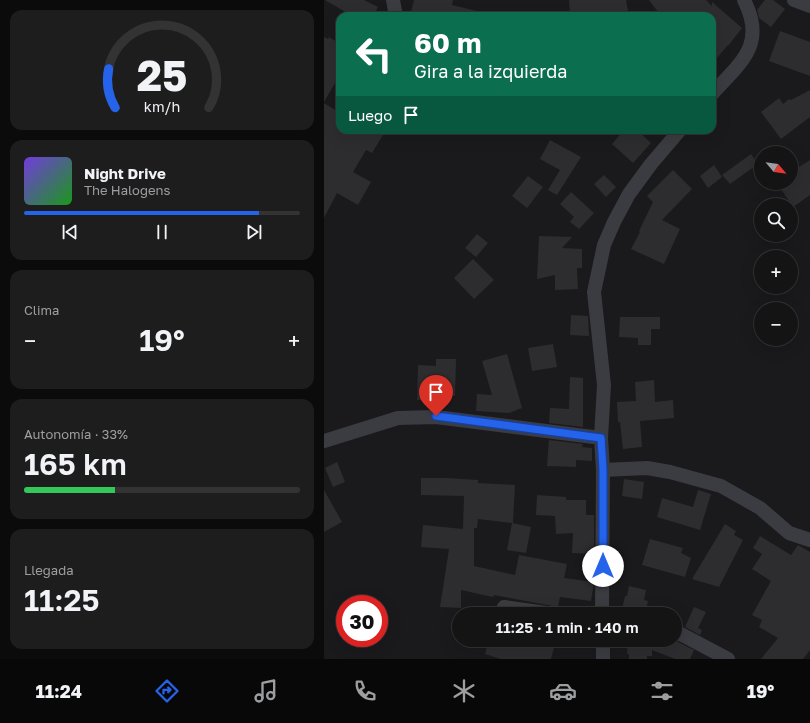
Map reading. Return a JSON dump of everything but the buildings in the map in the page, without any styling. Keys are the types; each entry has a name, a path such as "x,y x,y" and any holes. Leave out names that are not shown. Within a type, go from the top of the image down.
{"street":[{"path":"393,0 395,12"},
{"path":"716,90 743,60 751,46 754,35 744,0"},
{"path":"794,0 810,6"},
{"path":"602,607 603,470 601,438 604,385 594,292 604,245 614,222 629,194 651,164 677,134"},
{"path":"324,440 398,418 436,416 601,438"},
{"path":"603,470 647,468 670,472 721,486 760,508 789,533 810,540"},
{"path":"682,635 728,659"},
{"path":"602,647 603,659"}],"route":[{"path":"436,416 601,438 603,470 603,566"}]}
